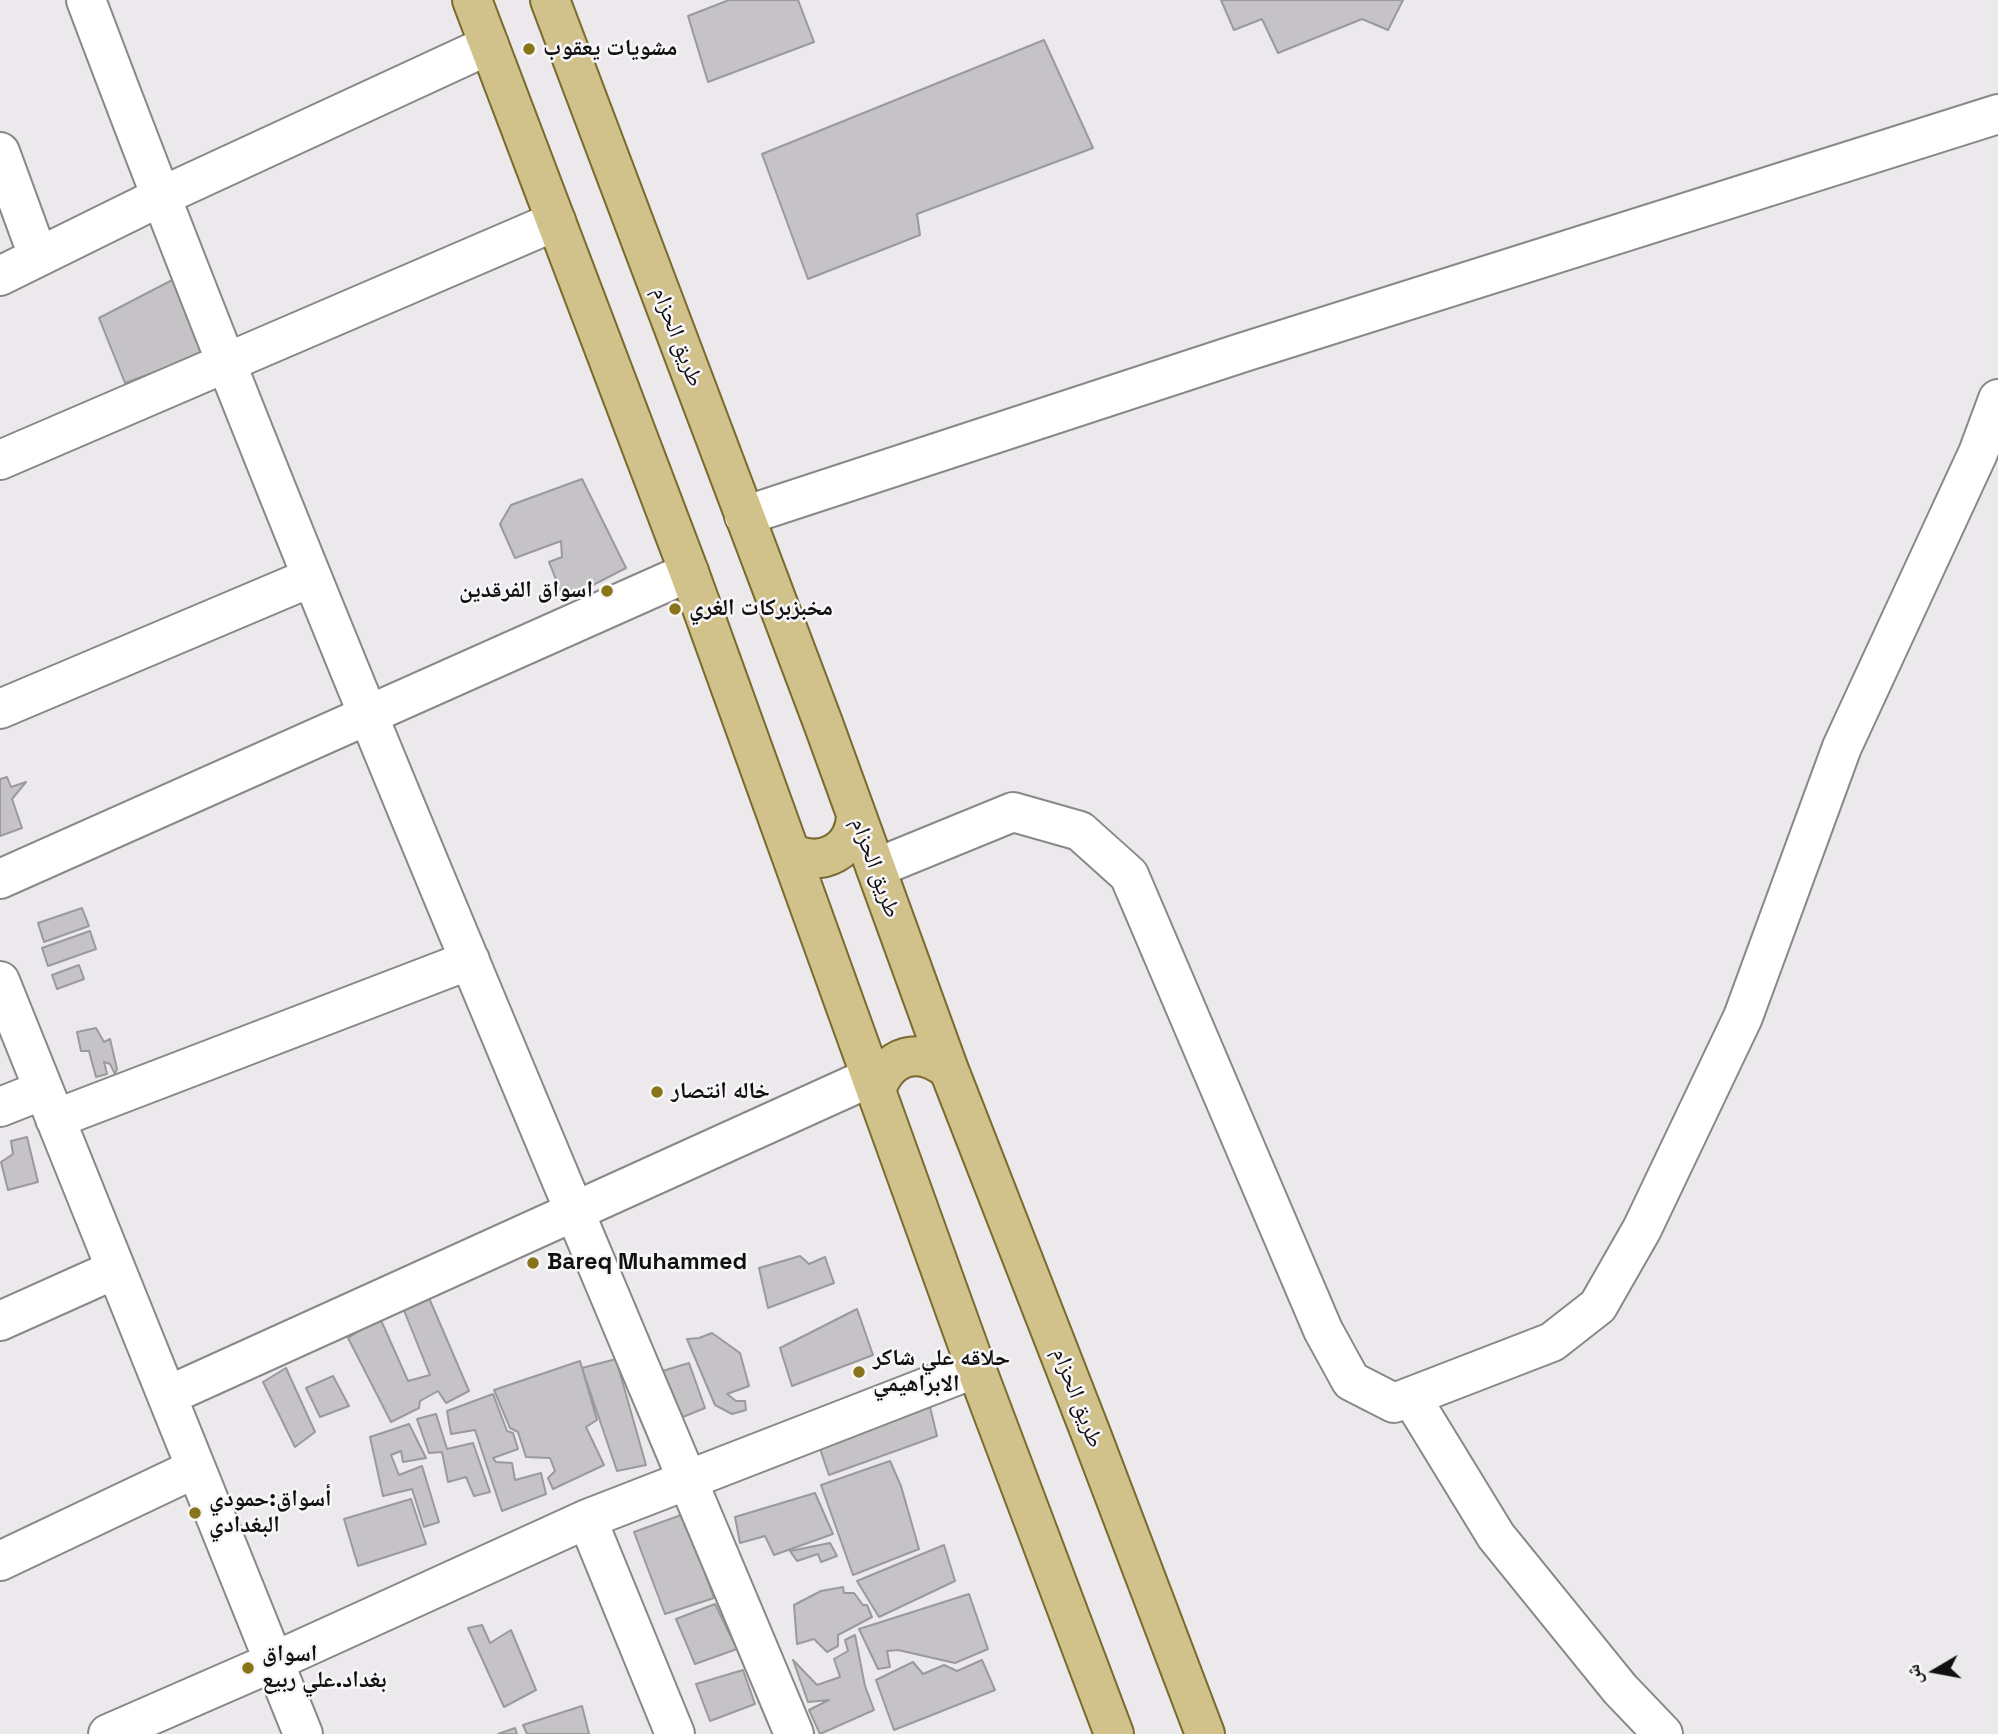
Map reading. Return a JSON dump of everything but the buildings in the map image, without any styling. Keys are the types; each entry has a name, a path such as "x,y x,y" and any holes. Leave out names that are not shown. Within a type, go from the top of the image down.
{"main road":[{"path":"472,0 689,572 976,1368 1114,1734"},
{"name":"طريق الحزام","path":"550,0 949,1070 1205,1734"},
{"path":"790,852 812,859 834,855 844,848 851,838 856,816"},
{"path":"873,1084 886,1070 906,1057 929,1057 949,1070"}],"street":[{"path":"86,0 160,197 367,715 794,1734"},
{"path":"0,276 160,197 489,45"},
{"path":"744,516 1241,353 1998,114"},
{"path":"0,152 38,256"},
{"path":"0,460 556,221"},
{"path":"876,869 1013,812 1080,831 1129,875 1323,1330 1351,1381 1394,1403 1552,1342 1598,1306 1642,1229 1743,1017 1842,747 1978,453 1998,399"},
{"path":"0,879 689,572"},
{"path":"0,709 312,577"},
{"path":"0,1107 49,1105 470,960"},
{"path":"0,981 303,1734"},
{"path":"167,1396 575,1211 873,1084"},
{"path":"0,1321 116,1269"},
{"path":"108,1734 587,1519 976,1368"},
{"path":"1411,1396 1496,1536 1620,1689 1663,1734"},
{"path":"0,1561 196,1468"},
{"path":"587,1519 675,1734"}],"place":[{"name":"مشويات يعقوب","path":"529,49"},
{"name":"اسواق الفرقدين","path":"607,591"},
{"name":"مخبزبركات الغري","path":"675,609"},
{"name":"خاله انتصار","path":"657,1092"},
{"name":"Bareq Muhammed","path":"533,1263"},
{"name":"حلاقه علي شاكر الابراهيمي","path":"859,1372"},
{"name":"أسواق:حمودي البغدادي","path":"195,1513"},
{"name":"اسواق بغداد.علي ربيع","path":"248,1668"}]}
